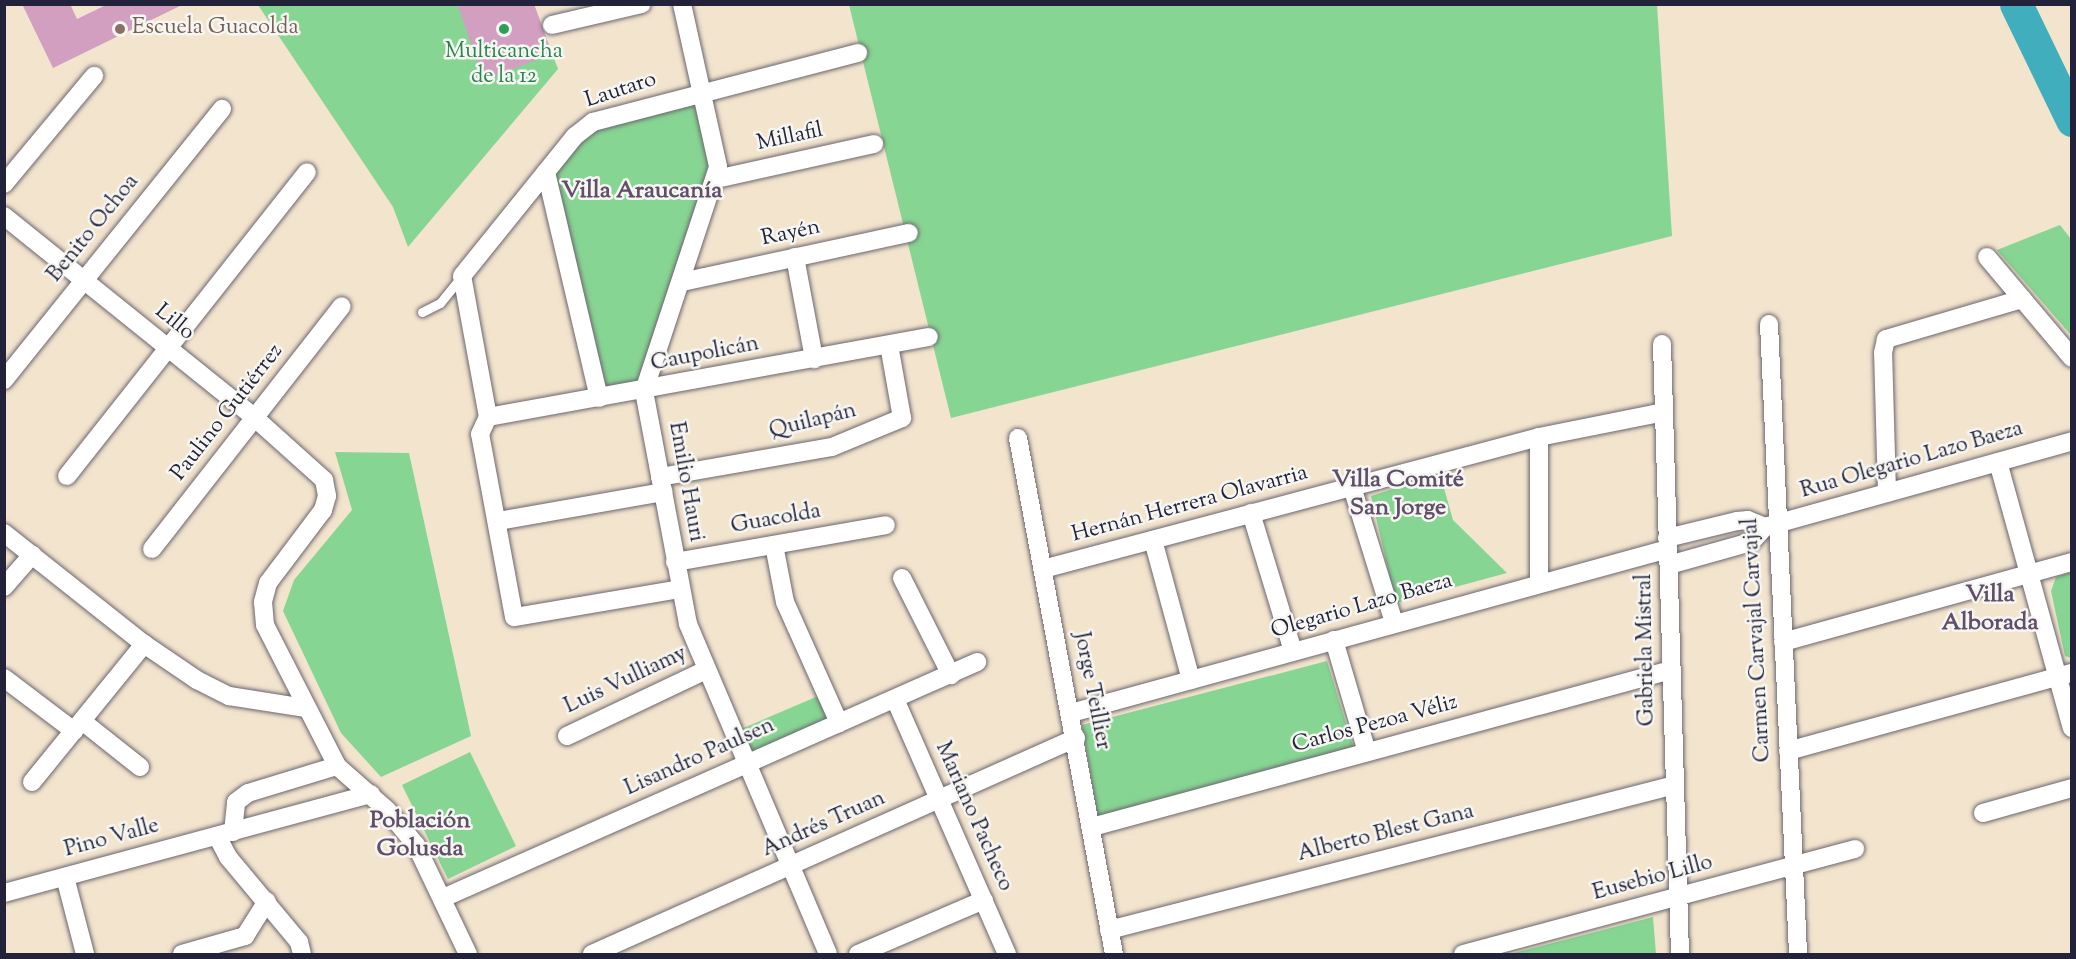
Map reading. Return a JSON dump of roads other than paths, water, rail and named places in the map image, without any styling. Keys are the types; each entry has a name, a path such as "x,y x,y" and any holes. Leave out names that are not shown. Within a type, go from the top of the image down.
{"street":[{"path":"552,25 642,4"},
{"name":"Emilio Hauri","path":"682,4 718,156 716,179 644,391 688,624 828,954"},
{"name":"Lautaro","path":"462,276 546,172 592,122 703,91 858,53"},
{"path":"4,184 94,76"},
{"name":"Benito Ochoa","path":"4,380 222,109"},
{"name":"Millafil","path":"716,179 874,144"},
{"path":"67,476 307,172"},
{"path":"546,172 599,398"},
{"name":"Lillo","path":"4,216 255,418 313,468 327,488 324,510 273,575 263,602 265,625 306,708"},
{"name":"Rayén","path":"682,282 909,233"},
{"path":"795,257 814,359"},
{"path":"1987,257 2072,358"},
{"path":"462,276 488,417 480,434 498,521 514,618 680,589"},
{"path":"1887,493 1883,353 1886,339 2022,299"},
{"name":"Paulino Gutiérrez","path":"152,549 342,306"},
{"name":"Carmen Carvajal Carvajal","path":"1768,324 1771,526 1783,642 1798,954"},
{"name":"Caupolicán","path":"488,417 644,391 930,337"},
{"name":"Gabriela Mistral","path":"1662,344 1680,954"},
{"name":"Quilapán","path":"498,521 832,447 902,418 888,345"},
{"name":"Hernán Herrera Olavarria","path":"1043,569 1539,437 1664,412"},
{"path":"1539,437 1539,583"},
{"name":"Jorge Teillier","path":"1018,438 1076,738 1114,954"},
{"name":"Rua Olegario Lazo Baeza","path":"1668,551 1751,542 1771,526 2072,441"},
{"path":"1998,462 2029,574 2065,675 2072,728"},
{"path":"1352,487 1394,623"},
{"path":"1251,513 1293,651"},
{"name":"Rua Olegario Lazo Baeza","path":"1668,551 1737,521 1748,520 1771,526"},
{"name":"Guacolda","path":"675,562 886,525"},
{"path":"4,533 144,645 197,680 229,696 306,708 338,766 371,794 416,845 468,954"},
{"path":"1153,540 1191,680"},
{"path":"774,545 785,602 839,723"},
{"name":"Olegario Lazo Baeza","path":"1071,713 1539,583 1668,551"},
{"path":"4,587 32,555"},
{"path":"1783,642 2072,562"},
{"path":"902,578 951,675"},
{"path":"1335,640 1368,752"},
{"path":"32,782 144,645"},
{"name":"Lisandro Paulsen","path":"443,898 977,662"},
{"name":"Luis Vulliamy","path":"567,736 706,670"},
{"name":"Carlos Pezoa Véliz","path":"1092,827 1671,670"},
{"path":"1788,751 2065,675"},
{"path":"4,678 140,766"},
{"name":"Mariano Pacheco","path":"895,699 1007,954"},
{"name":"Andrés Truan","path":"592,954 1076,738"},
{"path":"302,954 299,942 228,857 225,834 236,802 248,793 338,766"},
{"name":"Alberto Blest Gana","path":"1109,930 1675,785"},
{"path":"1983,813 2072,788"},
{"name":"Pino Valle","path":"4,893 371,794"},
{"name":"Eusebio Lillo","path":"1464,954 1855,849"},
{"path":"65,876 85,954"},
{"path":"858,954 984,900"},
{"path":"182,954 245,936 267,901"}],"lane":[{"name":"Lautaro","path":"422,312 440,303 462,276"}],"waterway":[{"path":"2016,4 2072,120"}],"place":[{"name":"Escuela Guacolda","path":"120,29"},
{"name":"Multicancha de la 12","path":"504,29"}],"district":[{"name":"Villa Araucanía","path":"642,192"},
{"name":"Villa Comité San Jorge","path":"1398,495"},
{"name":"Villa Alborada","path":"1990,610"},
{"name":"Población Golusda","path":"420,836"}]}
